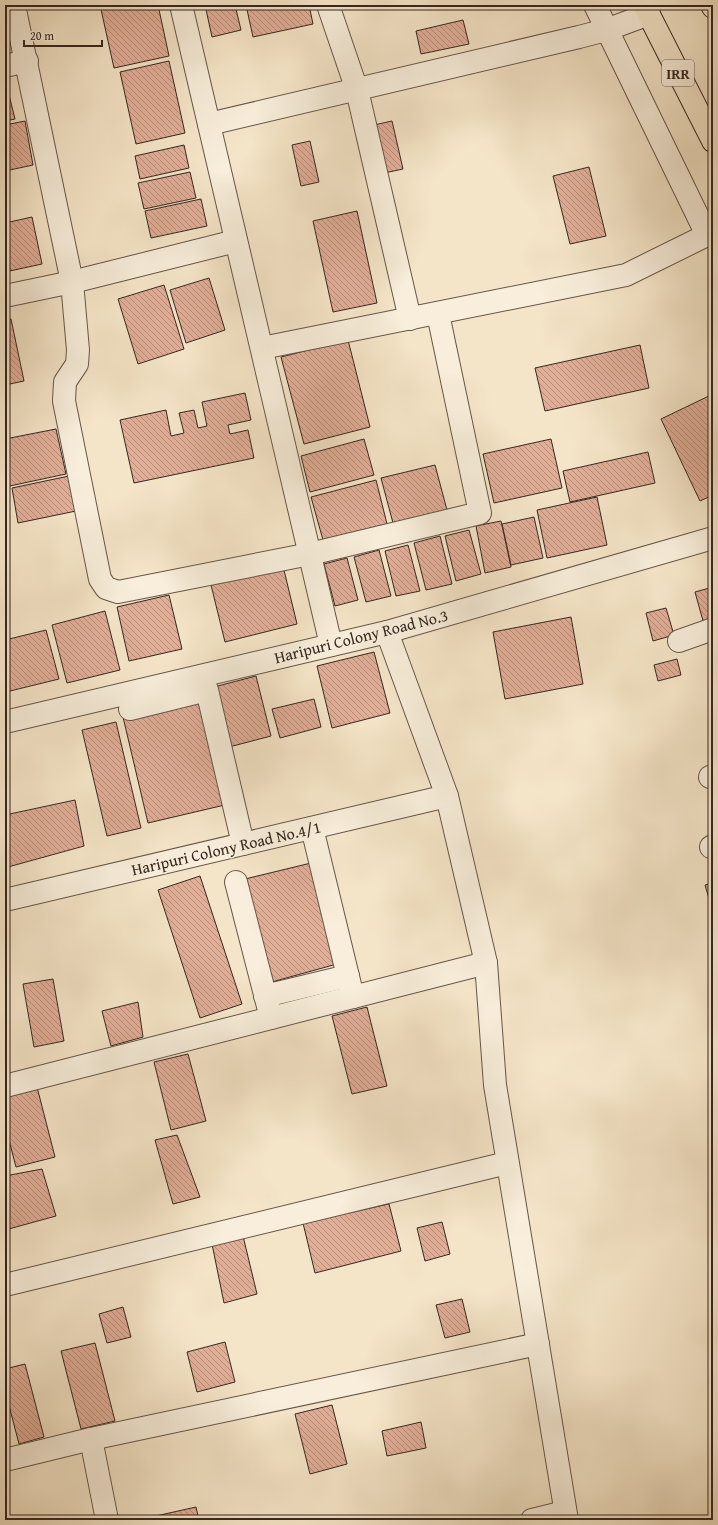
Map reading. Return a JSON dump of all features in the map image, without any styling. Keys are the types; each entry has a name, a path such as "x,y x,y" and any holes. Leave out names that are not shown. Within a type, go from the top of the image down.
{"highway":[{"name":"IRR","path":"646,10 710,130"}],"street":[{"path":"14,5 27,61 72,282 78,350 77,364 65,382 64,401 100,579 106,588 118,592 310,554 480,513 438,314"},
{"path":"181,5 331,645"},
{"path":"328,5 357,90 410,319"},
{"path":"262,348 626,276 710,233 606,30 595,5"},
{"path":"209,124 606,30 646,10"},
{"path":"5,66 27,61"},
{"path":"5,296 72,282 236,241"},
{"name":"Haripuri Colony Road No.3","path":"5,722 205,683 331,645 386,632 713,538"},
{"path":"678,641 713,629"},
{"path":"386,632 447,796 486,963 495,1085 566,1516 532,1520"},
{"path":"130,709 205,683 243,844"},
{"name":"Haripuri Colony Road No.4/1","path":"5,900 447,796"},
{"path":"312,828 353,997"},
{"path":"236,882 270,1018"},
{"path":"5,1086 486,963"},
{"path":"265,996 348,976"},
{"path":"5,1285 507,1163"},
{"path":"5,1460 91,1439 538,1344"},
{"path":"91,1439 107,1520"}],"building":[{"path":"100,5 158,5 169,56 114,68"},
{"path":"205,5 235,5 241,30 212,37"},
{"path":"246,5 309,5 313,24 253,37"},
{"path":"463,20 469,44 421,54 416,31"},
{"path":"169,61 185,133 136,144 120,72"},
{"path":"5,79 15,119 5,121"},
{"path":"25,121 33,165 5,171 5,125"},
{"path":"392,121 403,169 384,173 374,125"},
{"path":"310,141 319,182 301,186 292,145"},
{"path":"184,145 189,168 140,179 135,156"},
{"path":"589,167 606,236 570,244 553,176"},
{"path":"190,172 196,198 144,209 138,183"},
{"path":"201,199 207,226 151,238 145,211"},
{"path":"357,211 377,303 333,312 313,221"},
{"path":"32,217 42,264 5,272 5,223"},
{"path":"209,278 225,330 186,343 170,290"},
{"path":"164,285 184,349 138,364 118,299"},
{"path":"11,319 24,381 5,385 5,320"},
{"path":"348,340 370,427 304,444 281,357"},
{"path":"640,345 649,388 545,411 535,368"},
{"path":"245,393 251,420 228,425 230,434 248,430 254,458 134,483 120,420 166,410 171,436 184,433 179,413 194,410 198,428 207,426 202,402"},
{"path":"713,394 713,495 700,501 661,419"},
{"path":"56,429 66,474 5,487 5,439"},
{"path":"364,439 374,475 310,492 301,456"},
{"path":"551,439 562,488 494,503 483,454"},
{"path":"648,452 655,483 570,502 563,471"},
{"path":"435,465 447,510 393,523 381,478"},
{"path":"69,476 76,511 18,523 12,488"},
{"path":"376,480 387,524 323,540 311,497"},
{"path":"597,497 607,545 547,558 537,510"},
{"path":"534,517 543,558 511,565 502,524"},
{"path":"501,521 511,567 485,573 476,526"},
{"path":"469,530 481,574 456,581 445,536"},
{"path":"440,536 452,584 426,590 414,543"},
{"path":"408,545 420,591 396,596 385,551"},
{"path":"379,550 391,596 366,602 354,557"},
{"path":"347,558 358,600 335,606 324,564"},
{"path":"283,566 297,624 225,642 211,585"},
{"path":"713,587 713,625 705,628 695,592"},
{"path":"169,595 182,649 129,661 117,607"},
{"path":"666,608 674,635 653,641 646,613"},
{"path":"105,611 120,670 67,683 52,625"},
{"path":"571,617 583,684 505,699 493,632"},
{"path":"46,630 59,679 6,692 5,640"},
{"path":"374,652 390,713 332,728 317,666"},
{"path":"677,659 681,675 658,681 654,665"},
{"path":"256,676 271,736 229,747 214,687"},
{"path":"203,697 229,804 148,823 123,717"},
{"path":"314,699 321,727 280,738 272,709"},
{"path":"116,722 141,828 107,836 82,730"},
{"path":"75,800 84,846 8,867 5,856 5,815"},
{"path":"311,863 337,964 268,983 241,880"},
{"path":"200,876 242,1004 200,1018 158,890"},
{"path":"713,883 713,909 712,909 705,885"},
{"path":"53,979 64,1041 34,1047 23,984"},
{"path":"138,1002 143,1037 111,1046 102,1011"},
{"path":"367,1007 387,1086 352,1094 332,1016"},
{"path":"188,1054 206,1121 171,1130 154,1062"},
{"path":"37,1087 55,1157 16,1167 5,1125 5,1095"},
{"path":"177,1135 200,1197 173,1204 155,1140"},
{"path":"42,1169 56,1216 5,1230 5,1176"},
{"path":"389,1204 401,1251 315,1273 303,1223"},
{"path":"442,1222 450,1254 425,1261 417,1228"},
{"path":"243,1236 257,1294 224,1303 212,1244"},
{"path":"462,1299 470,1332 445,1338 436,1305"},
{"path":"123,1307 131,1337 107,1343 99,1314"},
{"path":"225,1342 235,1382 197,1392 187,1352"},
{"path":"95,1343 115,1421 81,1429 61,1351"},
{"path":"25,1364 44,1437 19,1444 5,1390 5,1369"},
{"path":"332,1405 347,1464 310,1474 295,1414"},
{"path":"421,1422 426,1448 387,1456 382,1431"},
{"path":"196,1507 199,1520 138,1520"}]}
